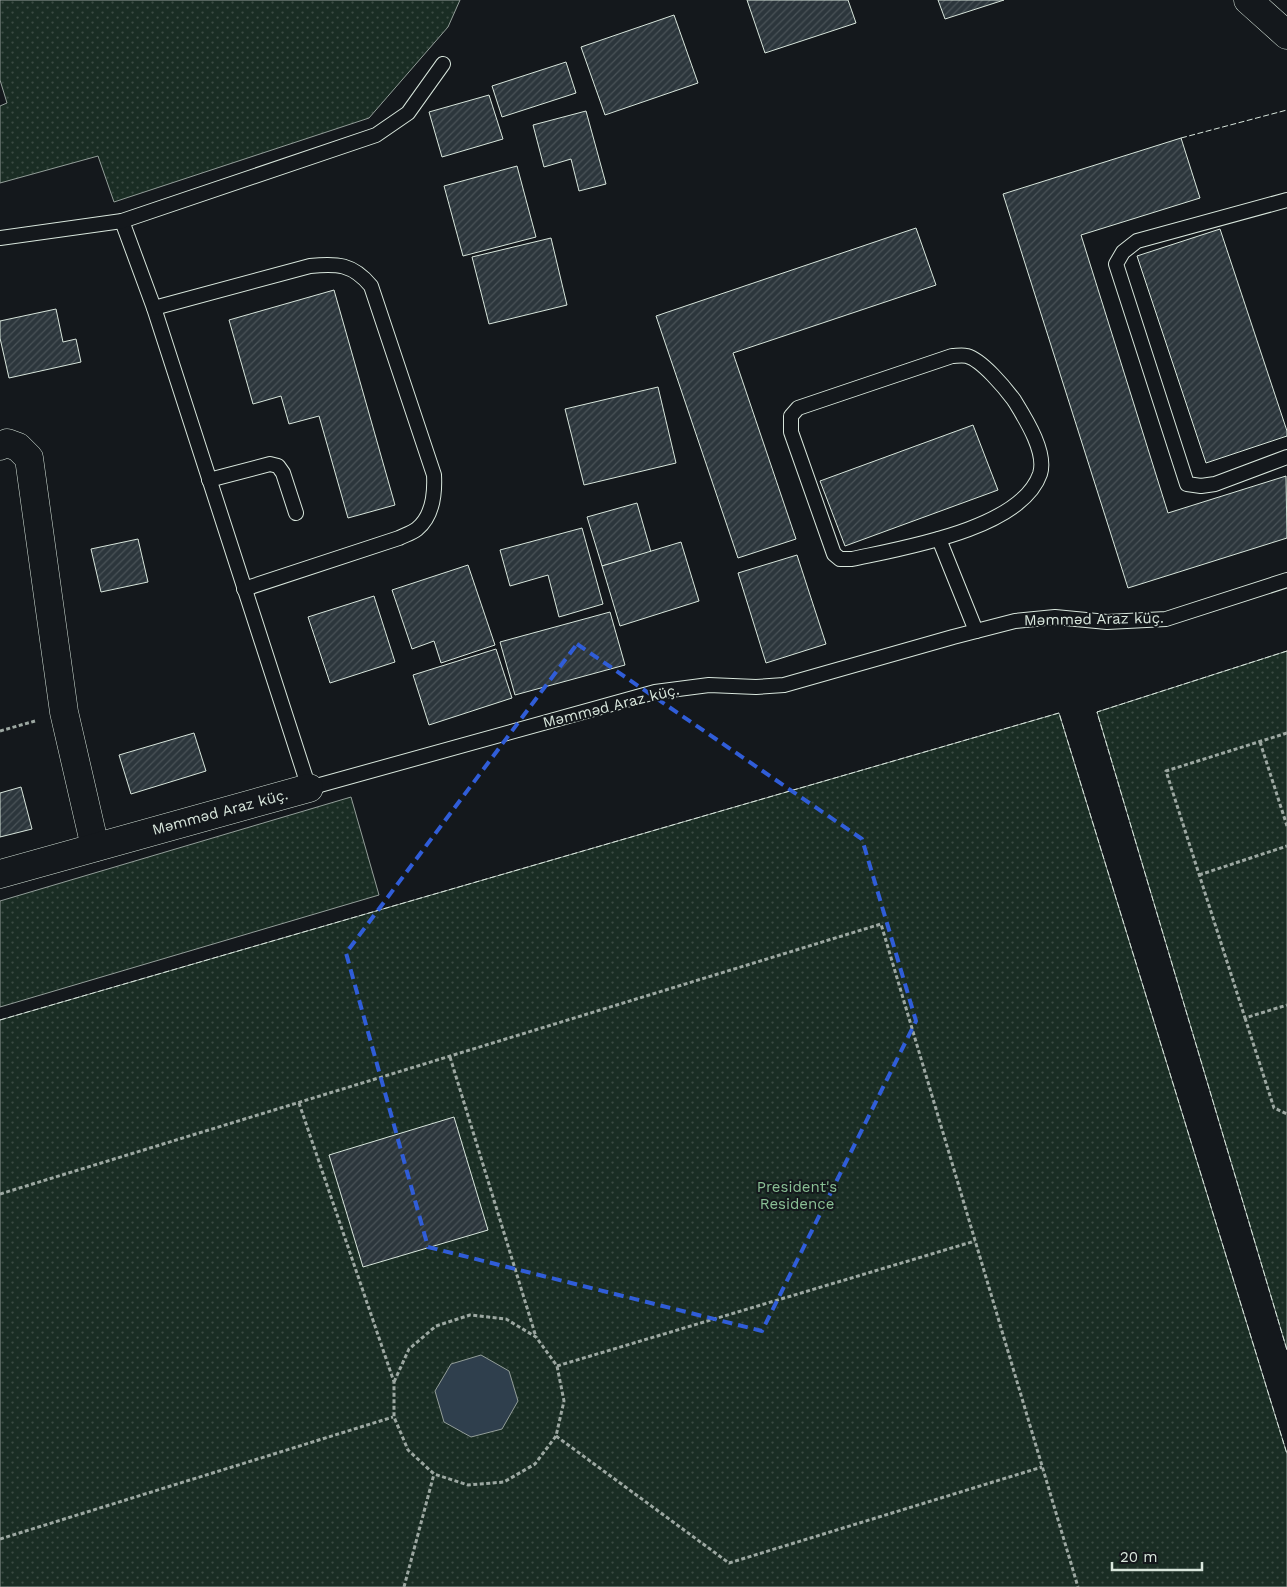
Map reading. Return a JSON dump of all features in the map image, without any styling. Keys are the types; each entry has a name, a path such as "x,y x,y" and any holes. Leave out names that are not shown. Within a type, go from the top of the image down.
{"street":[{"path":"1248,0 1287,35"},
{"path":"0,446 7,443 18,447 29,458 64,712 95,846"},
{"name":"Məmməd Araz küç.","path":"0,874 95,846 309,788"}],"lane":[{"path":"0,238 122,221 376,136 408,113 444,64"},
{"path":"1287,200 1137,241 1123,252 1116,264 1187,484 1201,486 1215,484 1287,456"},
{"path":"122,221 154,308 309,788"},
{"path":"154,308 310,266 331,263 346,267 362,275 371,286 434,475 433,503 428,515 417,529 399,538 244,589"},
{"path":"952,356 968,356 990,373 1008,392 1029,424 1040,455 1040,473 1030,491 1006,512 981,525 939,539 852,559 840,559 834,554 790,432 791,416 798,408 952,356"},
{"path":"209,480 270,464 278,466 283,473 296,513"},
{"path":"939,539 976,630"},
{"name":"Məmməd Araz küç.","path":"309,788 655,692 708,685 756,687 784,685 976,630 1015,621 1055,617 1107,622 1166,619 1287,580"}],"path":[{"path":"0,731 64,712"},
{"path":"1287,734 1166,771 1274,1108 1287,1114"},
{"path":"1260,742 1287,826"},
{"path":"1199,875 1287,846"},
{"path":"0,1194 450,1058 881,924 1078,1587"},
{"path":"1245,1018 1287,1005"},
{"path":"300,1103 394,1382 394,1417 408,1450 434,1474 468,1485 504,1482 535,1464 556,1436 564,1401 557,1366 536,1337 450,1058"},
{"path":"557,1366 975,1241"},
{"path":"394,1382 409,1349 436,1326 453,1320 470,1315 506,1319 536,1337"},
{"path":"0,1539 394,1417"},
{"path":"556,1436 729,1563 1042,1467"},
{"path":"404,1587 434,1474"}],"highlighted area":[{"path":"577,644 862,839 916,1021 762,1331 428,1247 346,953"}],"green space":[{"path":"0,0 460,0 448,27 369,118 114,202 98,156 0,183 0,106 7,103 0,80"},
{"path":"1287,651 1287,1350 1097,712"},
{"name":"President's Residence","path":"1059,713 1287,1454 1287,1587 0,1587 0,1020"},
{"path":"351,797 379,895 0,1007 0,901"}],"water":[{"path":"481,1355 509,1371 518,1401 502,1429 471,1437 444,1422 435,1391 451,1364"}],"building":[{"path":"747,0 848,0 856,23 765,53"},
{"path":"938,0 1004,0 945,19"},
{"path":"674,15 698,83 605,115 581,47"},
{"path":"566,62 576,93 502,117 492,86"},
{"path":"489,95 503,139 442,157 429,112"},
{"path":"586,111 606,184 579,191 571,159 544,167 533,125"},
{"path":"1181,138 1200,198 1081,235 1168,513 1286,476 1287,538 1128,588 1003,194"},
{"path":"517,166 536,237 463,256 444,186"},
{"path":"916,228 936,285 733,353 796,539 738,558 656,316"},
{"path":"1220,229 1287,431 1287,436 1206,463 1137,256"},
{"path":"551,238 567,305 489,324 472,257"},
{"path":"334,290 395,505 348,518 319,416 289,424 281,396 253,404 229,320"},
{"path":"56,309 63,342 76,339 81,362 9,378 0,338 0,321"},
{"path":"658,387 676,463 584,485 565,409"},
{"path":"973,425 998,490 845,546 820,481"},
{"path":"637,503 651,552 602,566 587,517"},
{"path":"582,528 603,604 559,617 548,575 510,586 500,550"},
{"path":"138,539 148,582 101,592 91,549"},
{"path":"681,542 699,601 620,626 602,566"},
{"path":"797,555 826,644 766,663 738,573"},
{"path":"468,565 495,645 441,663 434,641 412,649 392,590"},
{"path":"374,596 395,662 330,683 308,617"},
{"path":"610,612 625,665 515,695 500,642"},
{"path":"496,649 512,698 429,725 413,675"},
{"path":"194,733 206,771 131,794 119,755"},
{"path":"21,787 32,829 0,837 0,793"},
{"path":"454,1117 488,1230 363,1267 329,1155"}],"fence":[{"path":"1181,138 1287,110"},
{"path":"1287,651 1097,712 1287,1350"},
{"path":"0,1020 1059,713 1287,1454"}]}
